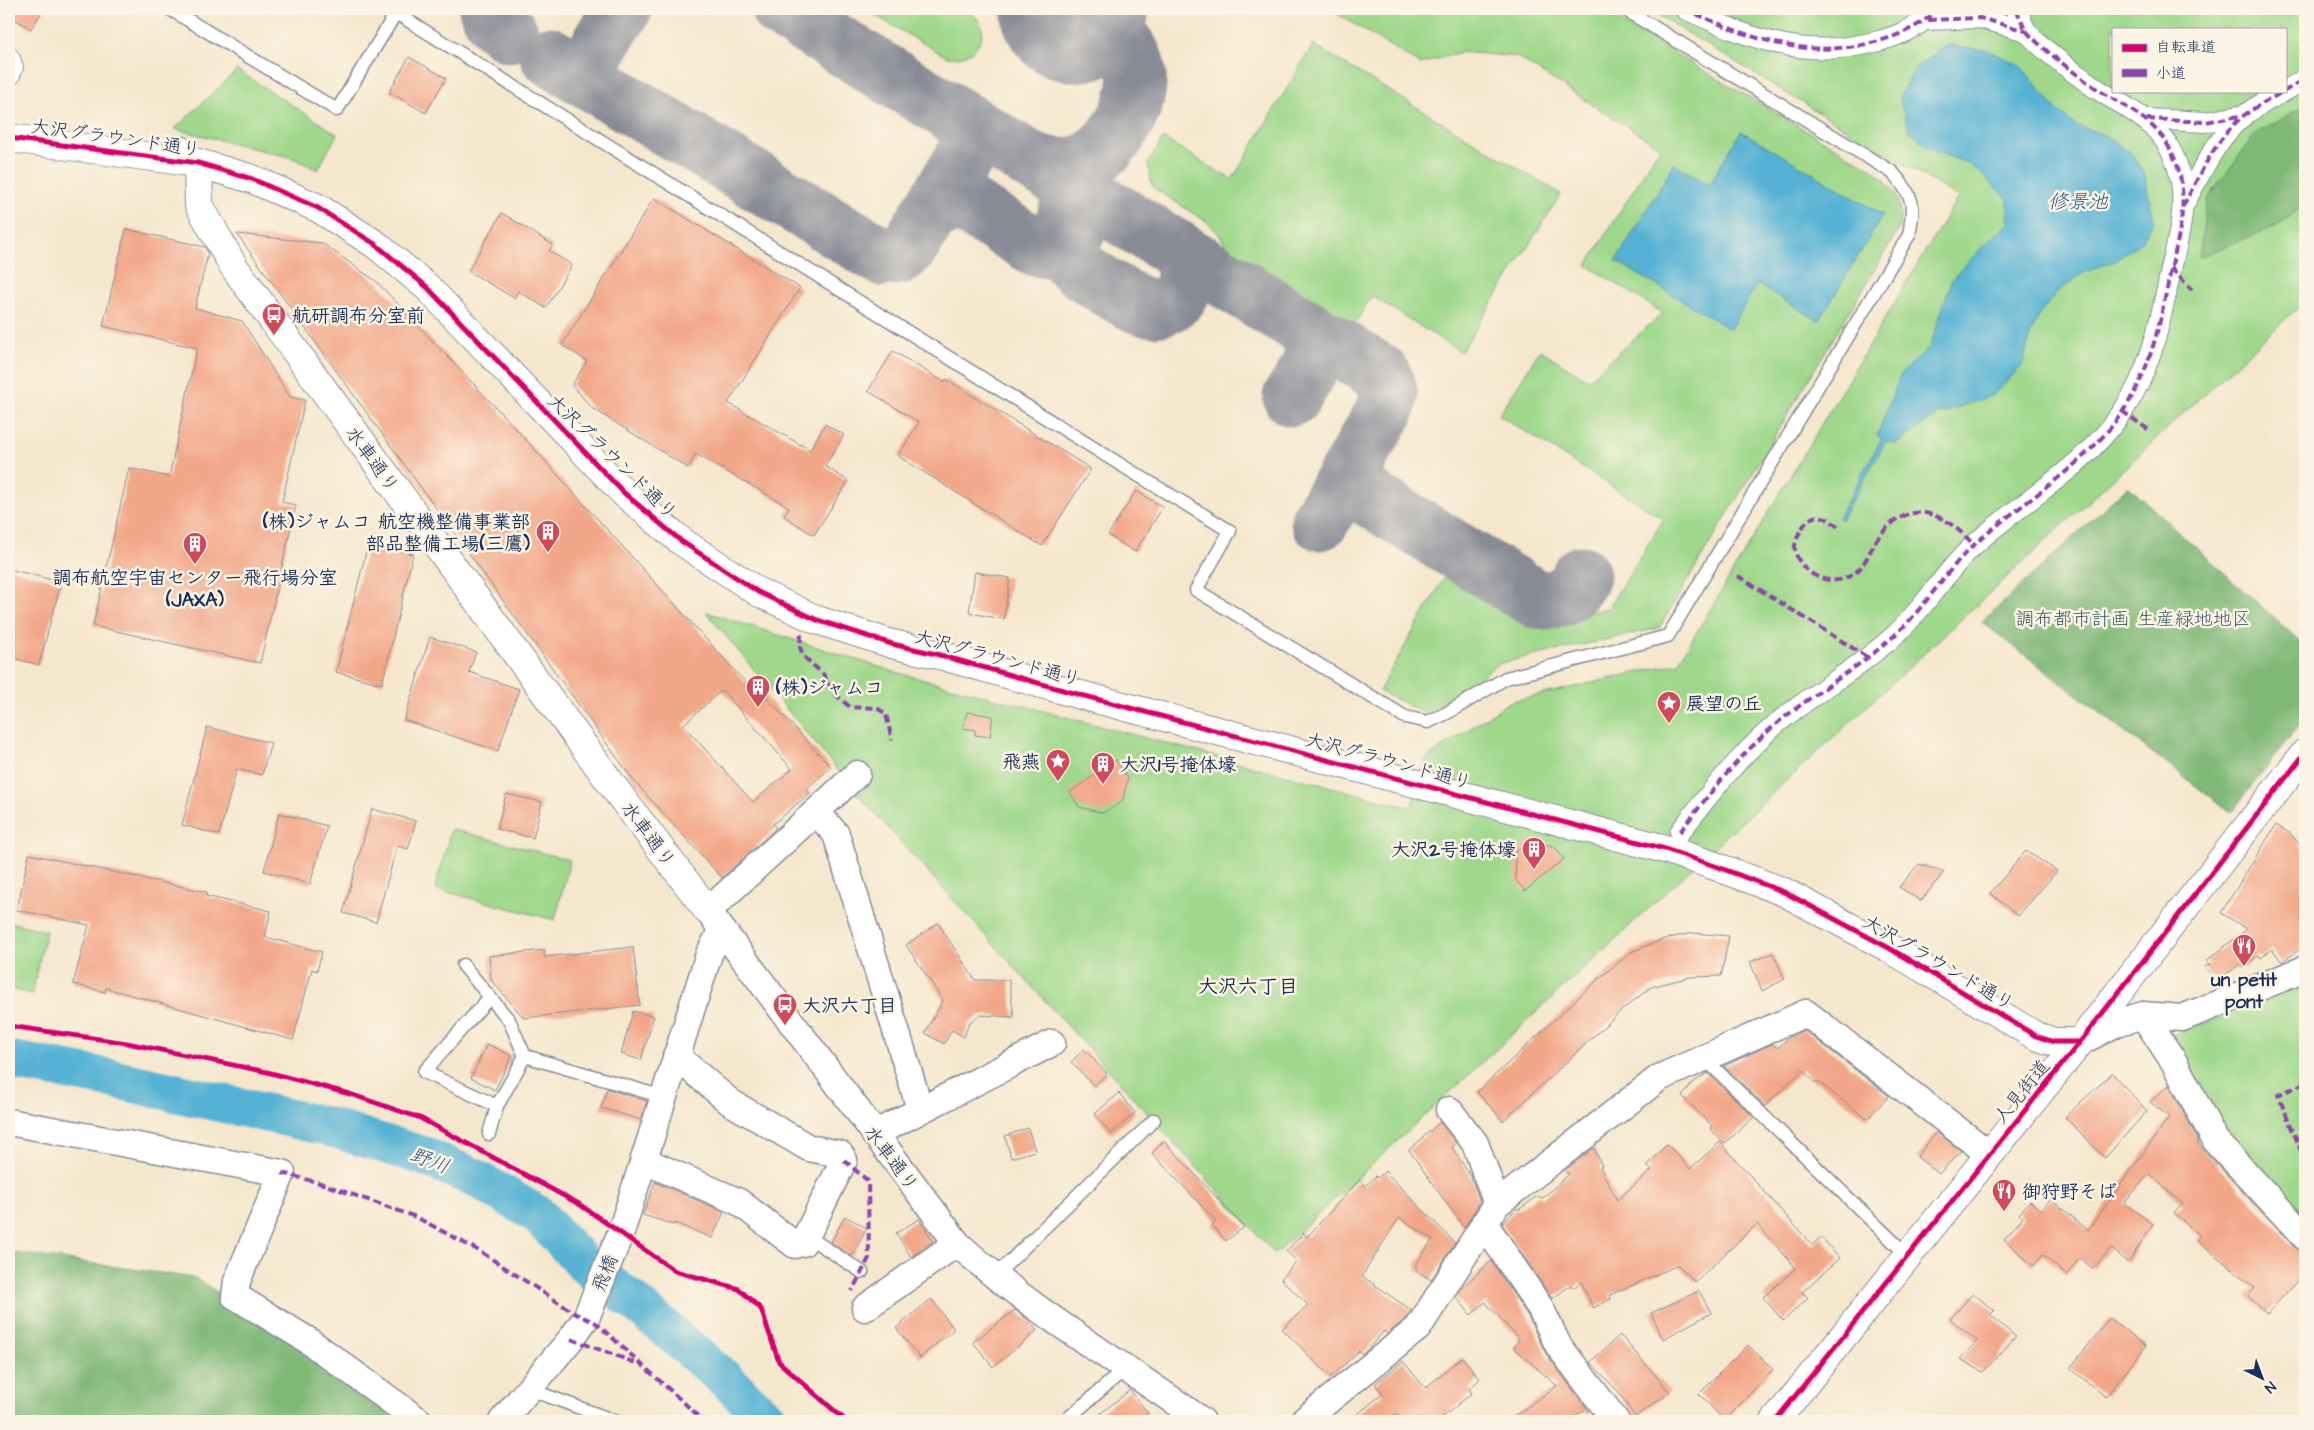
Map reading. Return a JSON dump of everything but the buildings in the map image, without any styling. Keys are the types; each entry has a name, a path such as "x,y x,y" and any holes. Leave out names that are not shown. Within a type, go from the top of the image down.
{"street":[{"path":"1680,832 1742,755 1777,724 1894,636 1910,620 1939,582 1974,545 2075,464 2112,425 2138,385 2154,346 2162,317 2183,206 2182,187 2169,145 2147,119 2079,76 2026,31 1980,18 1933,14 1890,38 1849,48 1816,50 1777,44 1752,37 1685,9"},
{"path":"2016,9 2026,31"},
{"path":"9,58 13,67 9,77"},
{"path":"2286,90 2305,79"},
{"path":"2183,206 2218,145 2245,115 2283,92"},
{"path":"2147,119 2205,122 2245,115"},
{"name":"大沢グラウンド通り","path":"9,138 182,154 252,179 318,208 375,244 427,287 549,417 632,499 681,541 758,592 817,620 892,644 936,654 1077,694 1655,847 1715,866 1784,892 1863,934 2036,1036 2054,1042 2080,1042"},
{"name":"水車通り","path":"182,154 204,217 234,267 621,797 957,1243 996,1276 1202,1421"},
{"name":"人見街道","path":"1775,1421 2080,1042 2305,754"},
{"name":"飛橋","path":"502,1421 571,1339 586,1318 617,1240 645,1160 663,1096 709,954 715,921 816,812 857,774"},
{"path":"816,812 836,834 920,1109"},
{"path":"2080,1042 2117,1023 2142,1015 2182,1018 2305,969"},
{"path":"1304,1421 1418,1328 1490,1213 1659,1078 1806,1013 1988,1154"},
{"path":"2142,1015 2174,1062 2215,1140 2305,1236"},
{"path":"874,1134 1052,1043"},
{"path":"645,1160 738,1202 795,1245 803,1243 844,1160 840,1154 809,1148 730,1102 676,1056"},
{"path":"1449,1110 1475,1143 1490,1213 1558,1344 1616,1421"},
{"path":"9,1122 282,1173 237,1281 235,1296 309,1341 419,1421"},
{"path":"865,1308 957,1243"}],"lane":[{"path":"170,9 337,110 396,13 1092,448 1230,531 1196,590 1405,717 1428,722 1506,678 1668,636 1909,235 1914,210 1908,190 1892,172 1624,9"},
{"path":"464,964 489,998 509,1020 526,1056 663,1096"},
{"path":"489,998 424,1072 497,1106"},
{"path":"489,1134 497,1106 526,1056"},
{"path":"1704,1058 1907,1255"},
{"path":"996,1276 1154,1120"},
{"path":"807,1236 862,1272"},
{"path":"1065,1421 1126,1368"},
{"path":"529,1389 615,1421"}],"green space":[{"path":"864,9 961,9 973,14 980,22 981,39 968,54 958,57 947,57"},
{"path":"1329,9 1599,9 1877,172 1894,192 1900,211 1899,229 1659,628 1500,663 1434,709 1424,713 1379,691 1447,573 1533,626 1608,608 1664,519 1499,415 1540,350 1588,380 1663,313 1587,265 1660,147 1517,57 1462,52 1420,64"},
{"path":"1648,9 2305,9 2305,301 1275,1254 860,797 706,612 895,672 1411,808 1427,758 1509,702 1678,663 1958,197"},
{"path":"1313,45 1561,194 1461,352 1372,296 1349,332 1232,255 1218,233 1207,222 1154,188 1151,182 1148,163 1163,138 1232,180"},
{"path":"237,70 337,134 318,170 293,158 175,129"},
{"path":"2305,106 2305,203 2283,223 2199,257 2207,200 2254,135"},
{"name":"調布都市計画 生産緑地地区","path":"2128,486 2305,646 2305,717 2231,813 1982,622"},
{"path":"451,829 570,860 555,920 435,889"},
{"path":"9,922 46,931 32,994 9,989"},
{"path":"2305,983 2305,1218 2231,1134 2162,1039"},
{"path":"9,1252 196,1278 395,1411 389,1421 9,1421"}],"water":[{"name":"修景池","path":"1948,45 1986,50 2019,64 2053,106 2075,125 2104,135 2130,152 2144,172 2154,221 2142,241 2116,260 2083,273 2058,291 2039,315 2029,338 2023,365 1993,395 1937,415 1896,444 1886,441 1841,520 1838,518 1882,438 1877,436 1901,374 1930,347 1952,279 1988,241 2009,224 2008,199 1970,164 1933,151 1909,130 1899,97 1916,67"},
{"path":"1741,131 1883,215 1819,321 1757,284 1730,329 1616,261 1674,164 1709,185"}],"waterway":[{"name":"野川","path":"9,1060 114,1079 329,1127 424,1156 475,1178 537,1214 586,1266 634,1302 726,1380 770,1421"}],"taxiway":[{"path":"488,9 495,22 509,33"},
{"path":"609,93 599,84 595,74 594,63 597,51 623,9"},
{"path":"780,9 1379,372 1385,381 1388,391 1385,411 1320,521"},
{"path":"1030,160 1058,167 1071,167 1083,164 1104,150 1121,128 1134,101 1137,75 1135,63 1129,51 1109,29"},
{"path":"549,56 883,257 900,255 910,246 967,153 969,143 967,133 957,116"},
{"path":"1062,179 1068,191 1069,202 1062,231 1062,250 1074,265 1106,286 1139,305 1158,307 1168,304 1182,290 1185,280 1186,270 1183,259 1177,249"},
{"path":"929,215 950,203 966,205 1036,247 1044,249 1065,243 1075,233 1082,219"},
{"path":"1292,397 1308,371 1313,353 1313,344 1303,326"},
{"path":"1358,458 1356,479 1360,488 1368,497 1536,599 1551,600 1563,596 1573,587 1581,575"}],"marked path":[{"path":"1685,9 1756,38 1803,48 1827,49 1852,47 1895,36 1918,25 1938,9"},
{"path":"1680,832 1725,776 1762,737 1790,713 1866,659 1895,635 1975,544 2091,449 2123,411 2142,377 2160,322 2180,227 2183,201 2180,175 2176,162 2162,137 2153,127 2133,111 2089,84 2048,52 2025,29 2016,9"},
{"path":"1928,20 1980,18 2026,31"},
{"path":"9,57 13,67 9,77"},
{"path":"2286,90 2305,79"},
{"path":"2183,206 2210,156 2226,133 2246,114 2282,92"},
{"path":"2147,119 2205,122 2245,115"},
{"path":"2171,268 2192,290"},
{"path":"2122,411 2149,430"},
{"path":"1838,527 1827,519 1817,516 1804,525 1796,541 1795,550 1802,565 1808,571 1823,579 1840,580 1860,569 1882,533 1894,522 1906,515 1930,514 1941,518 1952,525 1974,545"},
{"path":"1738,576 1867,657"},
{"path":"801,634 800,647 803,656 823,674 836,695 850,707 877,708 886,714 892,740"},
{"path":"2305,1083 2278,1095 2305,1160"},
{"path":"844,1160 868,1181 869,1258 852,1291"},
{"path":"282,1173 320,1183 416,1217 481,1252 576,1314 596,1323 704,1421"},
{"path":"571,1339 636,1363"}],"cycle path":[{"path":"9,138 198,163 252,179 318,208 375,244 427,287 624,493 681,541 758,592 817,620 892,644 936,654 1077,694 1665,849 1784,892 1889,948 2036,1036 2054,1042 2080,1042"},
{"path":"1775,1421 2080,1042 2305,753"},
{"path":"9,1026 127,1043 267,1072 350,1094 420,1118 579,1204 675,1271 739,1289 761,1309 779,1362 846,1421"}],"place":[{"name":"航研調布分室前","path":"274,336"},
{"name":"(株)ジャムコ 航空機整備事業部 部品整備工場(三鷹)","path":"548,553"},
{"name":"調布航空宇宙センター飛行場分室 (JAXA)","path":"195,565"},
{"name":"(株)ジャムコ","path":"758,708"},
{"name":"展望の丘","path":"1669,724"},
{"name":"飛燕","path":"1058,782"},
{"name":"大沢1号掩体壕","path":"1103,785"},
{"name":"大沢2号掩体壕","path":"1534,870"},
{"name":"un petit pont","path":"2244,967"},
{"name":"大沢六丁目","path":"785,1026"},
{"name":"御狩野そば","path":"2004,1212"}],"district":[{"name":"大沢六丁目","path":"1248,986"}]}
